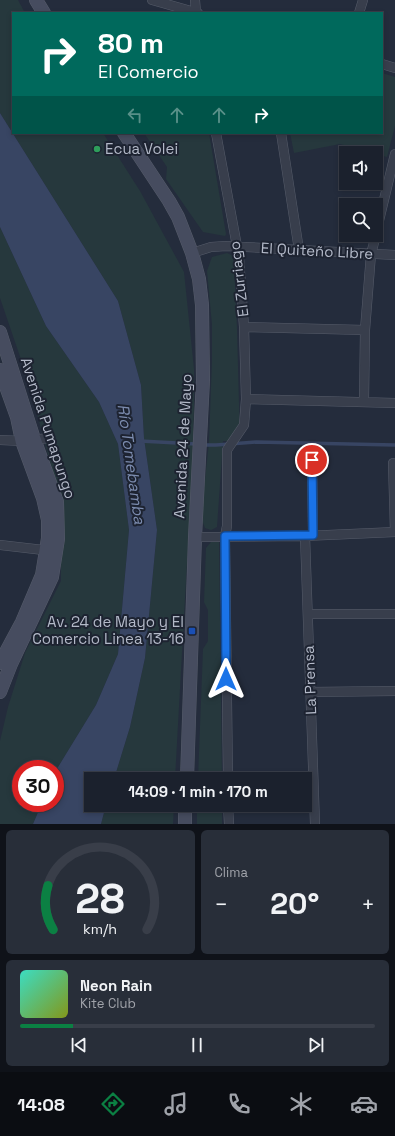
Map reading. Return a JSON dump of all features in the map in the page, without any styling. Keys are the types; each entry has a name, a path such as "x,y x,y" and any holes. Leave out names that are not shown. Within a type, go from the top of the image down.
{"main road":[{"path":"36,0 43,12"},
{"name":"Avenida 24 de Mayo","path":"125,134 169,201 181,224 192,252 199,279 202,306 203,353 201,426 195,537 186,772"},
{"name":"Avenida Pumapungo","path":"0,692 8,670 52,577 52,551 48,538 48,520 1,335"},
{"name":"Avenida Pumapungo","path":"0,370 17,417 28,440"},
{"name":"Avenida Pumapungo","path":"0,663 22,622 52,551"},
{"path":"185,824 186,812"}],"street":[{"path":"152,0 194,12"},
{"path":"195,0 197,12"},
{"path":"359,12 363,0"},
{"path":"383,64 395,68"},
{"name":"El Zurriago","path":"216,134 239,257 244,327 246,399 244,425 228,450 227,526 225,536"},
{"path":"281,134 299,250"},
{"path":"383,205 395,154"},
{"path":"364,402 365,330 371,254 374,242"},
{"name":"El Quiteño Libre","path":"192,252 211,247 236,247 395,255"},
{"path":"244,327 365,330"},
{"path":"246,399 395,402"},
{"path":"0,440 49,438"},
{"name":"La Prensa","path":"312,460 308,614 315,824"},
{"path":"195,537 309,536 395,532 393,463"},
{"path":"225,536 228,772"},
{"path":"0,545 52,551"},
{"path":"308,614 395,614"},
{"path":"310,692 395,691"},
{"path":"228,812 229,824"}],"shaded area":[{"path":"0,0 18,0 24,12 12,12 12,132 0,113"},
{"path":"383,73 395,77 395,126 387,157 383,156 383,146 347,146 340,144 294,153 290,134 383,134"},
{"path":"13,134 104,134 140,191 184,272 194,369 194,407 192,472 175,772 116,772 130,727 145,658 157,530 144,438 141,385 118,301"},
{"path":"145,134 209,134 226,234 225,236 203,232 166,179 167,167"},
{"path":"0,227 46,326 99,402 118,444 129,530 118,654 96,705 62,760 12,760 12,812 38,812 33,824 0,824 0,741 8,707 25,653 61,581 61,502 27,377 0,298"},
{"path":"227,253 233,256 234,264 240,441 223,441 217,527 211,530 205,528 201,517 209,442 212,360 212,325 207,271 212,257"},
{"path":"211,542 219,542 222,772 198,772 203,649 208,641 208,610 204,602 206,548"},
{"path":"104,812 174,812 173,824 101,824"},
{"path":"197,812 222,812 222,824 197,824"}],"water":[{"name":"Río Tomebamba","path":"0,113 118,301 141,385 144,438 157,530 145,658 130,727 116,772 84,772 84,812 104,812 101,824 33,824 38,812 64,812 64,760 62,760 96,705 118,654 129,530 118,444 99,402 46,326 0,227"}],"waterway":[{"name":"Río Tomebamba","path":"140,441 196,444"},
{"path":"202,445 256,442 395,445"}],"place":[{"name":"Ecua Volei","path":"97,149"},
{"name":"Av. 24 de Mayo y El Comercio Linea 13-16","path":"192,631"}],"route":[{"path":"226,679 225,536 313,535 312,460"}]}
